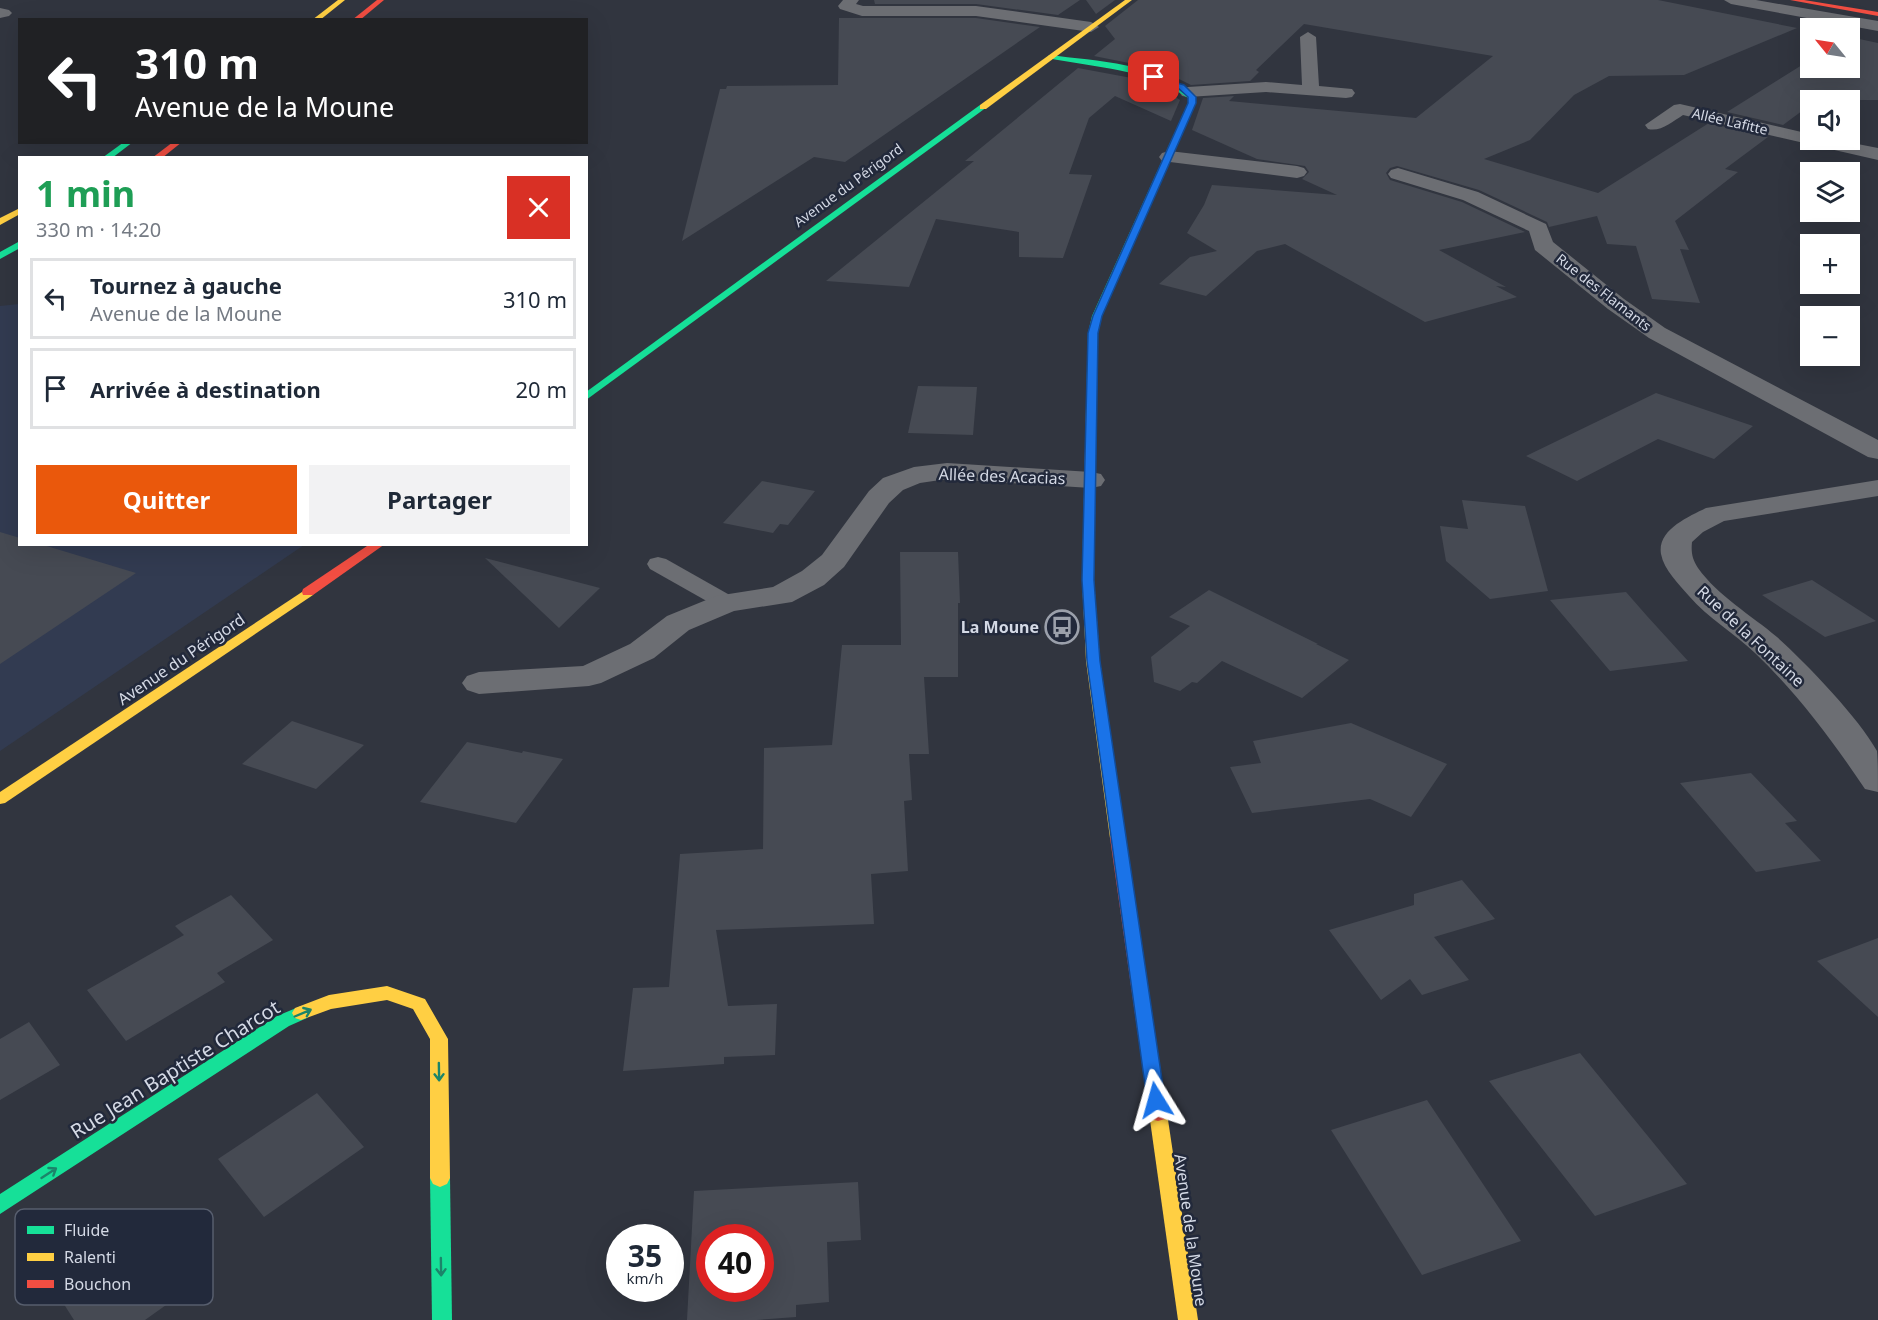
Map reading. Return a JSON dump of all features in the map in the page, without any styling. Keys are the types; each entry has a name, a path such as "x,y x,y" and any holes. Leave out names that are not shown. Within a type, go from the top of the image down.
{"main road":[{"path":"318,18 342,0"},
{"path":"358,18 381,0"},
{"name":"Avenue du Périgord","path":"588,396 1129,0"},
{"path":"1793,0 1878,14"},
{"path":"1049,57 1154,77 1175,84 1188,92"},
{"name":"Avenue de la Moune","path":"1188,92 1192,97 1192,103 1101,308 1093,333 1088,602 1094,661 1188,1320"},
{"path":"109,156 127,144"},
{"path":"159,156 176,144"},
{"path":"0,222 18,211"},
{"path":"0,256 18,245"},
{"name":"Avenue du Périgord","path":"0,800 376,546"},
{"name":"Rue Jean Baptiste Charcot","path":"0,1205 283,1021 329,1002 387,993 419,1004 439,1039 442,1320"}],"street":[{"path":"852,0 845,6 862,11 976,11 1091,27"},
{"path":"1731,0 1878,26"},
{"path":"1308,37 1311,89"},
{"path":"1188,92 1266,87 1346,93"},
{"name":"Allée Lafitte","path":"1654,125 1686,105 1800,136"},
{"name":"Allée Lafitte","path":"1860,150 1878,154"},
{"path":"1169,157 1297,172"},
{"name":"Rue des Flamants","path":"1398,174 1453,191 1518,216 1539,228 1543,246 1616,304 1657,333 1878,451"},
{"name":"Allée des Acacias","path":"478,683 589,676 642,651 678,623 727,603 780,595 813,578 833,561 879,497 893,484 914,475 947,471 1091,480"},
{"name":"Rue de la Fontaine","path":"1878,488 1716,514 1693,526 1678,539 1676,554 1683,570 1707,597 1766,645 1804,685 1843,730 1878,780"}],"lane":[{"path":"658,564 727,603"}],"shaded area":[{"path":"18,304 18,546 303,546 0,751 0,306"}],"building":[{"path":"874,0 1080,0 1058,15 976,4 875,4"},
{"path":"1086,0 1115,0 1096,14"},
{"path":"1138,0 1658,0 1797,28 1684,75 1609,76 1574,95 1530,140 1484,159 1598,193 1709,123 1768,137 1725,169 1738,172 1675,221 1689,250 1680,249 1700,303 1652,299 1636,246 1607,244 1597,216 1549,227 1547,222 1479,190 1397,166 1390,168 1386,173 1390,180 1462,202 1525,232 1439,250 1506,287 1496,286 1517,297 1425,322 1285,244 1257,251 1206,296 1159,284 1190,257 1217,251 1187,233 1204,205 1212,185 1337,195 1302,179 1309,172 1305,166 1257,159 1192,130 1203,98 1234,96 1229,101 1416,118 1493,56 1304,24 1256,70 1259,72 1250,81 1191,85 1159,69 1094,56 1115,39 1105,26"},
{"path":"839,18 976,18 1040,27 845,162 814,157 682,241 720,89 726,89 727,86 838,85"},
{"path":"1860,39 1878,43 1878,100 1860,100 1860,90 1800,90 1800,112 1783,125 1727,112 1800,66 1800,78 1860,78"},
{"path":"1078,68 1137,79 1168,92 1180,100 1171,121 1115,96 1089,118 1069,174 1092,175 1063,258 1019,257 1019,232 936,219 909,287 826,281 974,161 965,161"},
{"path":"918,386 977,387 973,435 908,433"},
{"path":"1656,393 1753,426 1714,459 1658,439 1577,481 1526,456"},
{"path":"762,481 815,491 788,525 780,524 773,533 723,523"},
{"path":"1462,500 1525,506 1548,591 1490,599 1446,561 1440,526 1468,529"},
{"path":"0,532 18,537 18,546 47,546 136,573 0,664"},
{"path":"900,552 958,552 960,603 958,603 958,677 924,677 929,754 909,754 912,800 904,801 908,871 871,874 874,924 716,930 728,1006 777,1004 775,1055 724,1057 724,1064 623,1071 633,988 669,987 680,854 763,849 764,748 832,745 842,645 901,645"},
{"path":"485,558 600,588 559,628"},
{"path":"1812,580 1876,621 1825,637 1762,595"},
{"path":"1209,590 1349,660 1302,698 1222,661 1197,683 1192,682 1180,691 1154,682 1151,657 1190,626 1169,617"},
{"path":"1626,592 1688,661 1610,671 1550,600"},
{"path":"292,721 364,745 316,789 242,764"},
{"path":"1351,723 1447,764 1411,817 1370,799 1252,813 1230,767 1261,763 1253,741"},
{"path":"467,742 563,759 516,823 420,802"},
{"path":"1751,773 1797,821 1785,823 1821,861 1756,872 1680,783"},
{"path":"1462,880 1495,919 1434,937 1469,980 1422,995 1410,979 1381,1000 1329,930 1414,905 1414,894"},
{"path":"231,895 273,940 217,973 225,982 126,1041 87,990 184,935 175,926"},
{"path":"1878,938 1878,1017 1817,961"},
{"path":"29,1022 60,1065 0,1100 0,1039"},
{"path":"1580,1053 1687,1184 1595,1216 1489,1081"},
{"path":"317,1093 364,1147 264,1217 218,1159"},
{"path":"1427,1100 1521,1241 1422,1275 1331,1130"},
{"path":"858,1182 861,1240 827,1242 829,1302 796,1305 796,1317 757,1320 687,1320 694,1191"},
{"path":"64,1305 166,1305 145,1320 74,1320"}],"traffic: fast":[{"path":"1049,57 1124,68 1142,73 1177,87 1192,97 1192,103 1097,316 1093,333 1091,409"},
{"path":"588,396 983,107"},
{"path":"109,156 127,144"},
{"path":"0,256 18,245"},
{"path":"0,1205 283,1021 301,1013"},
{"path":"440,1178 442,1320"}],"traffic: slow":[{"path":"318,18 342,0"},
{"path":"983,107 1129,0"},
{"path":"0,222 18,211"},
{"path":"1091,409 1088,580 1093,661 1118,838"},
{"path":"0,799 308,592"},
{"path":"301,1013 329,1002 387,993 419,1004 439,1039 440,1178"},
{"path":"1158,1113 1188,1320"}],"traffic: jam":[{"path":"358,18 381,0"},
{"path":"1793,0 1878,14"},
{"path":"159,156 176,144"},
{"path":"308,592 376,546"},
{"path":"1118,838 1158,1113"}],"place":[{"name":"La Moune","path":"1062,627"}],"route":[{"path":"1154,77 1182,87 1192,97 1192,103 1097,316 1093,333 1088,602 1094,661 1156,1100"}]}
